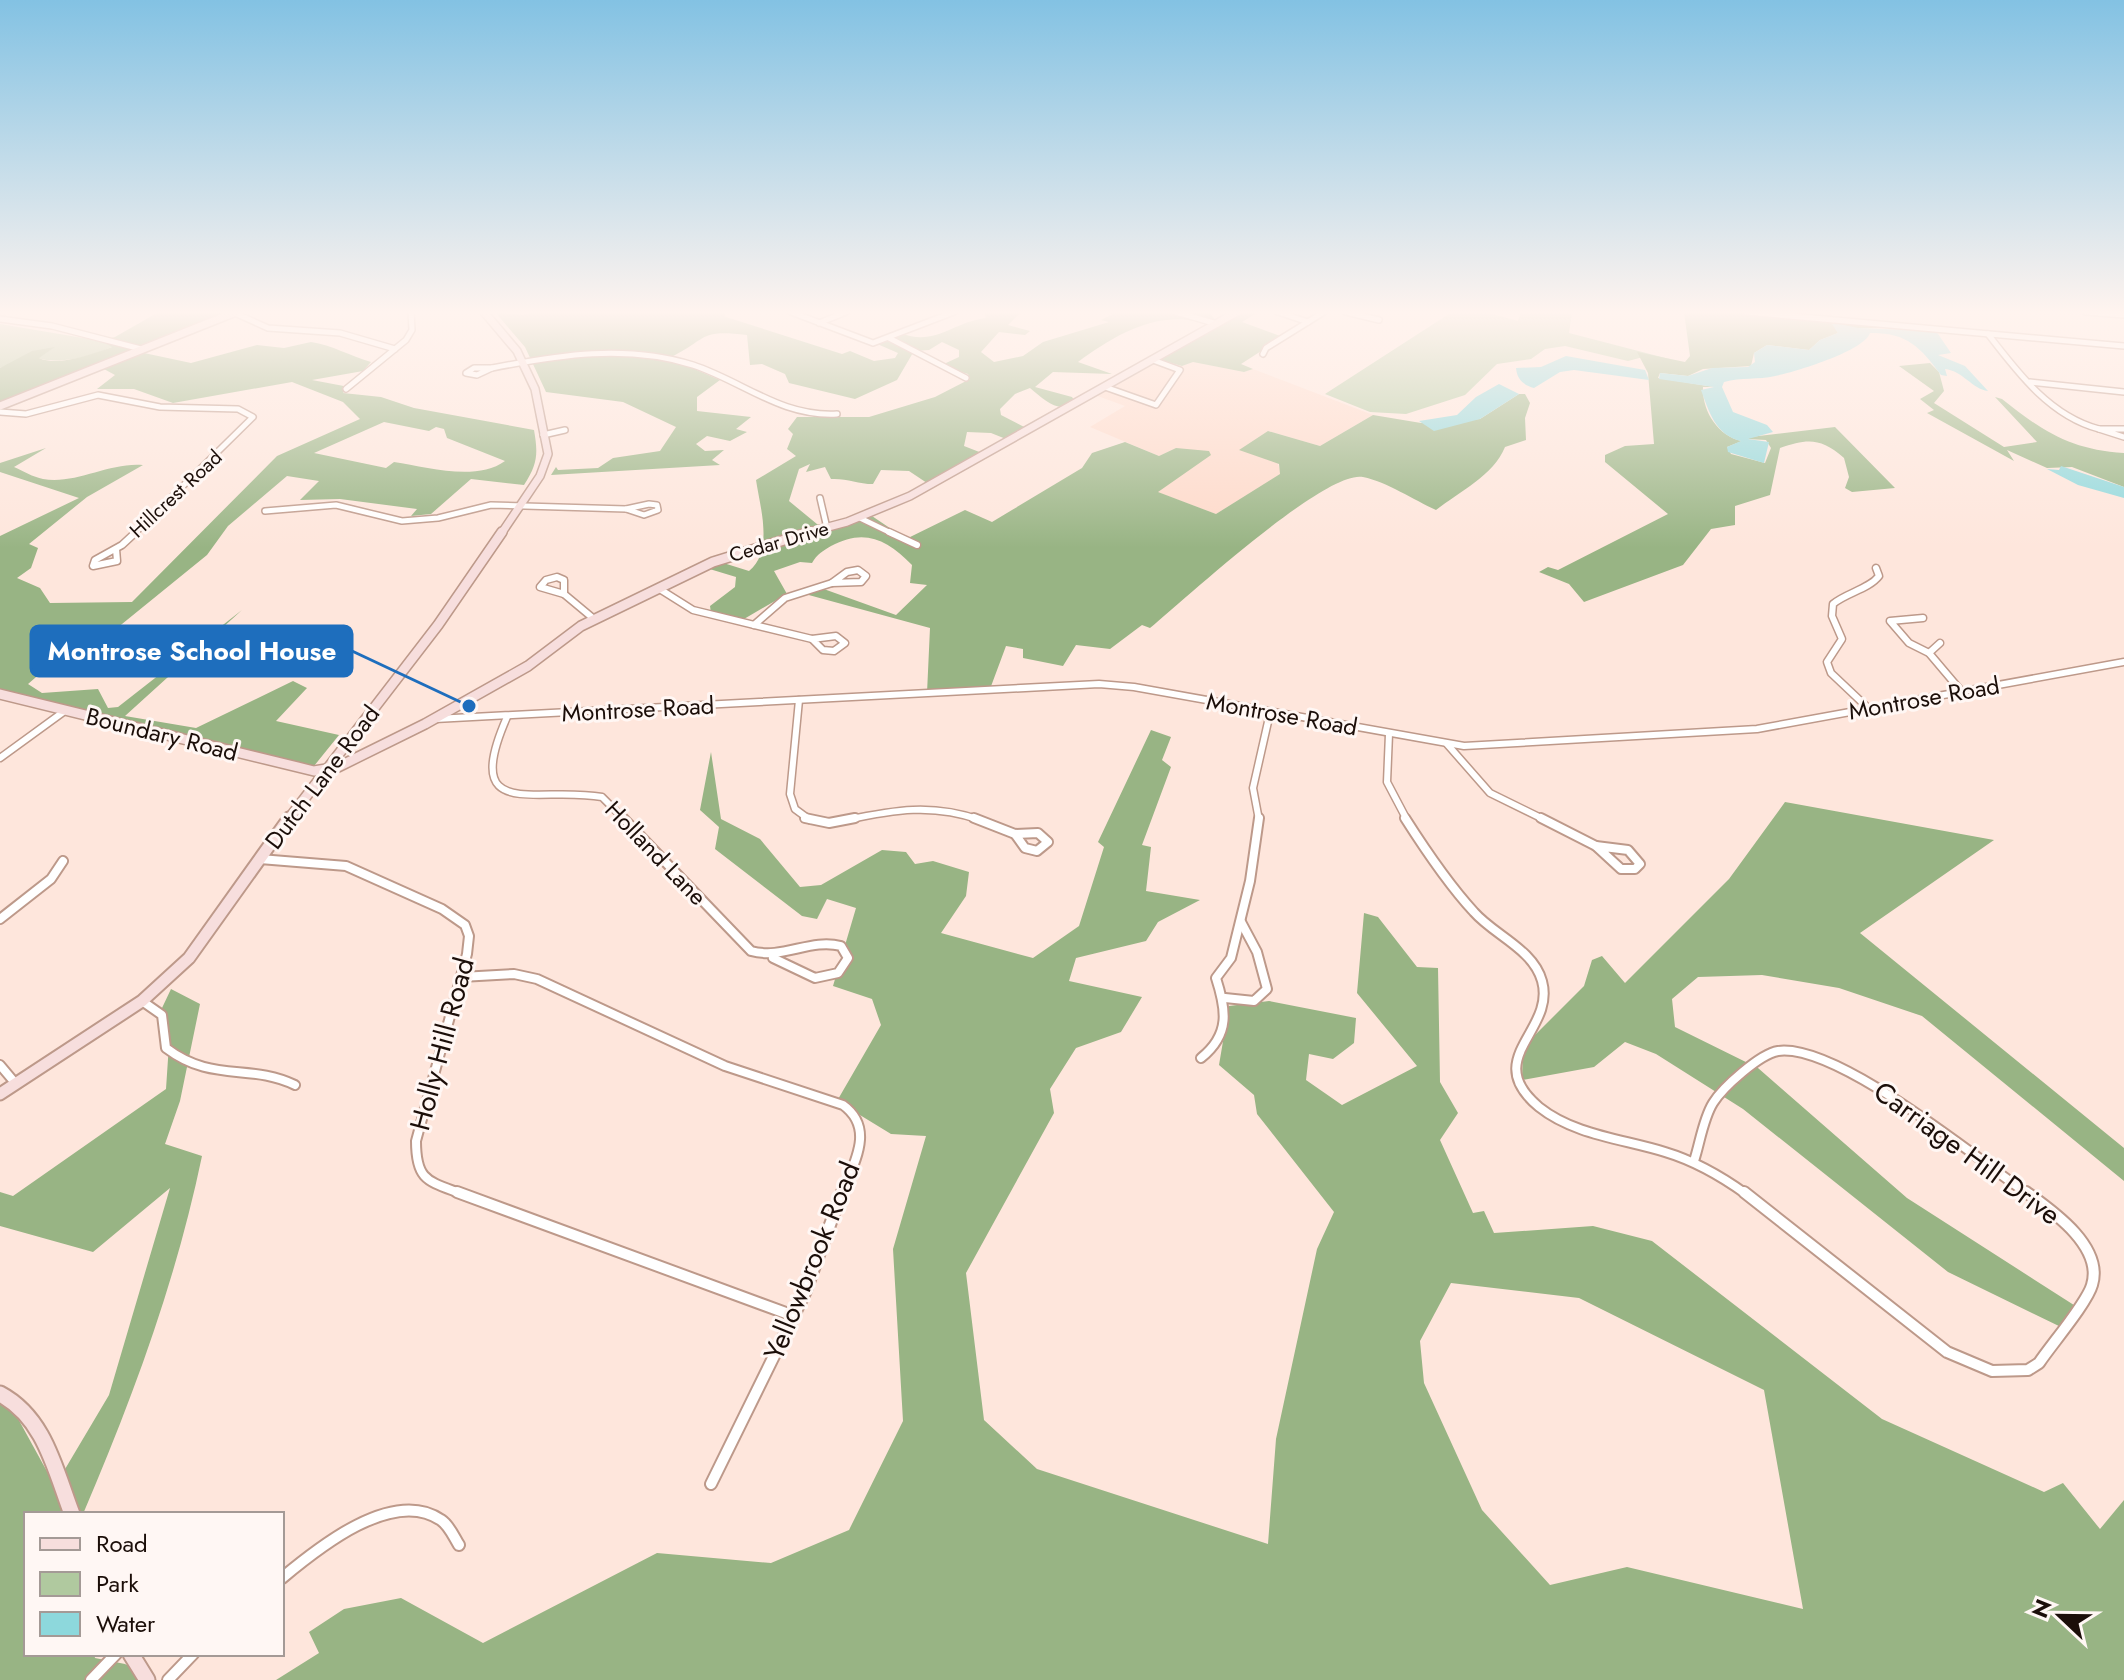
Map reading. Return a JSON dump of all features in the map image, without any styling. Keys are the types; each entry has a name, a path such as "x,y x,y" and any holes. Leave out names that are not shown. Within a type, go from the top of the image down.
{"street":[{"path":"0,409 44,390"},
{"name":"Dutch Lane Road","path":"0,1094 142,1001 189,958 323,771 438,625 548,462 535,390"},
{"path":"749,390 780,406 818,415 837,414"},
{"name":"Cedar Drive","path":"323,771 435,719 528,666 594,619 736,552 860,518 923,490 1099,390"},
{"path":"1113,390 1156,405 1167,390"},
{"path":"2039,390 2072,423 2124,437"},
{"name":"Hillcrest Road","path":"0,409 26,414 98,395 160,407 238,409 253,417 116,549 95,560 93,566 103,567 117,561 119,555 116,549"},
{"path":"2099,429 2124,429"},
{"path":"543,435 565,430"},
{"path":"820,498 827,528"},
{"path":"265,511 336,505 402,521 438,518 475,507 626,509 651,504 659,507 647,515 626,509"},
{"path":"860,518 917,545"},
{"path":"1868,708 1831,673 1827,662 1842,639 1832,616 1833,604 1845,594 1876,581 1879,576 1876,568"},
{"path":"754,625 785,598 832,583 849,571 861,571 866,576 858,583 832,583"},
{"path":"658,588 688,608 812,639 836,636 845,643 840,649 829,652 812,639"},
{"path":"564,594 594,619"},
{"path":"1923,618 1890,620 1906,640 1929,653 1962,692"},
{"path":"1929,653 1940,643"},
{"name":"Montrose Road","path":"435,719 1108,684 1447,744 1720,733 2124,662"},
{"name":"Boundary Road","path":"0,694 323,771"},
{"path":"799,700 790,794 795,808 804,816 818,822 840,824 889,810 926,807 961,814 1015,834"},
{"path":"0,758 66,710"},
{"path":"1201,1058 1213,1050 1217,1042 1225,998 1216,978 1231,958 1241,922 1260,826 1253,788 1270,713"},
{"name":"Holland Lane","path":"507,717 490,763 498,784 524,795 584,793 602,797 747,949 808,976 821,978 838,973 848,958 841,946 827,942 773,958"},
{"name":"Carriage Hill Drive","path":"1389,734 1385,769 1398,807 1477,915 1526,956 1541,978 1543,1007 1515,1057 1517,1077 1528,1096 1544,1111 1567,1123 1694,1161 1739,1188 1947,1352 1984,1369 2015,1373 2034,1367 2092,1285 2087,1254 2074,1233 2053,1211 1848,1069 1822,1057 1778,1051 1753,1061 1713,1103 1694,1161"},
{"path":"1447,744 1490,793 1596,846 1621,869 1635,869 1640,864 1638,857 1629,850 1596,846"},
{"name":"Holly Hill Road","path":"260,859 346,866 456,916 465,925 469,936 461,977 416,1141 415,1161 422,1176 436,1187 794,1316"},
{"path":"0,919 51,879 63,861"},
{"path":"1225,998 1253,1002 1263,997 1267,989 1257,952 1241,922"},
{"name":"Yellowbrook Road","path":"461,977 527,975 725,1066 837,1102 852,1111 861,1128 861,1142 814,1273 711,1484"},
{"path":"142,1001 162,1015 166,1048 191,1065 221,1072 277,1074 295,1085"},
{"path":"0,1065 16,1084"},
{"path":"0,1394 19,1404 37,1430 71,1512"},
{"path":"284,1576 341,1533 364,1521 405,1511 423,1510 440,1516 459,1545"},
{"path":"91,1680 114,1656"},
{"path":"132,1656 147,1680"},
{"path":"168,1680 191,1656"}],"shaded area":[{"path":"1103,390 1309,390 1373,415 1320,446 1268,431 1281,474 1216,514 1157,492 1176,448 1159,456 1090,427 1125,406 1095,395"}],"green space":[{"path":"0,390 29,390 0,402"},
{"path":"138,390 244,390 173,403"},
{"path":"313,390 346,390 343,393 381,397 414,408 534,430 536,458 532,471 524,485 471,479 431,514 411,516 417,509 340,499 300,500 319,481 287,476 228,526 207,555 106,637 50,665 28,684 42,693 98,689 108,708 118,707 242,610 125,716 196,728 293,681 307,688 276,721 339,735 314,766 0,694 0,536 79,498 0,472 0,463 46,448 14,467 39,478 55,480 143,465 87,497 29,544 38,548 31,568 17,578 40,588 50,603 132,602 277,456 360,419 343,402","holes":["384,422 429,431 436,427 444,429 447,438 505,461 480,471 466,472 394,462 386,468 314,453"]},
{"path":"706,390 697,397 697,411 751,417 736,429 747,432 730,441 707,436 696,444 705,451 724,450 712,460 720,465 551,475 556,467 558,470 598,468 613,458 660,451 676,427 623,402 546,392"},
{"path":"820,390 874,390 855,399"},
{"path":"948,390 1024,390 1015,394 1000,409 1001,415 1030,430 1011,441 991,433 967,432 964,446 987,455 930,485 909,471 881,470 873,484 831,479 825,467 806,472 810,464 799,469 789,501 823,529 869,514 906,539 965,510 992,522 1082,468 1092,453 1125,442 1159,456 1176,448 1209,451 1211,455 1158,492 1216,514 1280,474 1279,464 1239,450 1268,431 1320,446 1373,415 1421,423 1480,419 1519,394 1525,394 1530,403 1525,418 1526,440 1505,447 1493,466 1436,510 1372,479 1345,480 1319,493 1256,539 1150,628 1142,625 1110,649 1076,645 1063,666 1023,658 1023,649 1006,646 990,689 927,693 930,628 805,594 821,588 896,615 927,585 910,583 912,565 893,549 874,539 865,537 843,541 818,555 812,563 800,562 774,571 787,594 744,619 711,613 710,606 735,587 736,577 703,567 717,561 749,571 757,562 763,528 756,480 796,456 787,449 793,434 788,429 797,417 869,417"},
{"path":"1033,390 1048,390 1072,397 1076,403 1063,407 1046,401"},
{"path":"1331,390 1470,390 1465,395 1406,414 1370,412 1325,394"},
{"path":"1649,390 1703,390 1705,405 1713,421 1726,434 1742,441 1727,447 1731,454 1765,463 1771,448 1766,440 1748,439 1750,437 1835,427 1895,488 1852,492 1845,488 1849,477 1844,458 1828,446 1806,442 1780,448 1770,495 1735,506 1735,525 1711,529 1683,565 1584,602 1569,584 1539,572 1548,567 1558,570 1668,514 1605,462 1605,455 1625,446 1654,444"},
{"path":"1934,391 1944,391 1934,403 2004,447 2037,442 1995,397 2058,437 2088,448 2124,453 2124,487 2072,467 2047,468 2007,450 2014,461 1927,413 1934,410 1920,399"},
{"path":"1151,730 1171,737 1162,760 1171,767 1142,845 1151,847 1146,891 1200,900 1158,922 1146,941 1076,958 1069,981 1142,997 1121,1032 1076,1048 1050,1089 1054,1113 966,1273 984,1420 1037,1469 1268,1544 1276,1439 1317,1249 1334,1212 1257,1114 1254,1095 1219,1065 1229,1006 1269,1001 1356,1018 1354,1043 1333,1059 1309,1054 1306,1080 1342,1105 1417,1066 1357,993 1364,913 1378,917 1417,967 1438,968 1440,1082 1458,1113 1440,1140 1473,1213 1484,1211 1494,1233 1593,1226 1652,1241 1882,1419 2044,1492 2063,1483 2100,1529 2124,1500 2124,1680 276,1680 319,1653 309,1632 344,1609 401,1598 483,1643 657,1553 771,1563 849,1530 903,1421 893,1249 926,1136 891,1134 837,1101 881,1025 872,999 833,986 856,908 827,899 817,919 802,916 715,849 719,827 700,810 711,752 721,819 760,839 800,887 821,885 882,850 906,852 915,864 933,861 969,872 966,896 941,933 1033,958 1079,926 1104,847 1098,842","holes":["1451,1283 1579,1298 1764,1390 1803,1609 1627,1567 1550,1585 1482,1510 1424,1383 1420,1341"]},
{"path":"1785,802 1994,840 1860,933 2124,1148 2124,1181 1922,1016 1839,988 1762,975 1698,977 1672,999 1675,1027 1758,1068 1907,1198 2077,1307 2063,1328 1948,1272 1743,1109 1656,1054 1625,1042 1594,1067 1522,1080 1523,1047 1584,986 1592,960 1602,956 1625,983 1729,879"},
{"path":"171,989 200,1004 180,1101 165,1144 202,1156 179,1248 136,1382 84,1512 24,1512 24,1656 94,1656 125,1664 153,1680 0,1680 0,1402 10,1404 55,1486 109,1395 170,1188 93,1252 0,1226 0,1192 13,1196 166,1089 169,1044 162,1008"}],"water":[{"path":"1488,390 1512,390 1519,394 1480,419 1434,431 1419,421 1457,415"},
{"path":"1701,390 1723,390 1733,412 1767,425 1773,432 1748,439 1769,442 1764,463 1728,452 1727,447 1741,441 1719,428"},
{"path":"2061,466 2124,487 2124,498 2078,485 2047,469 2059,470"}],"place":[{"name":"Montrose School House","path":"469,706"}]}
